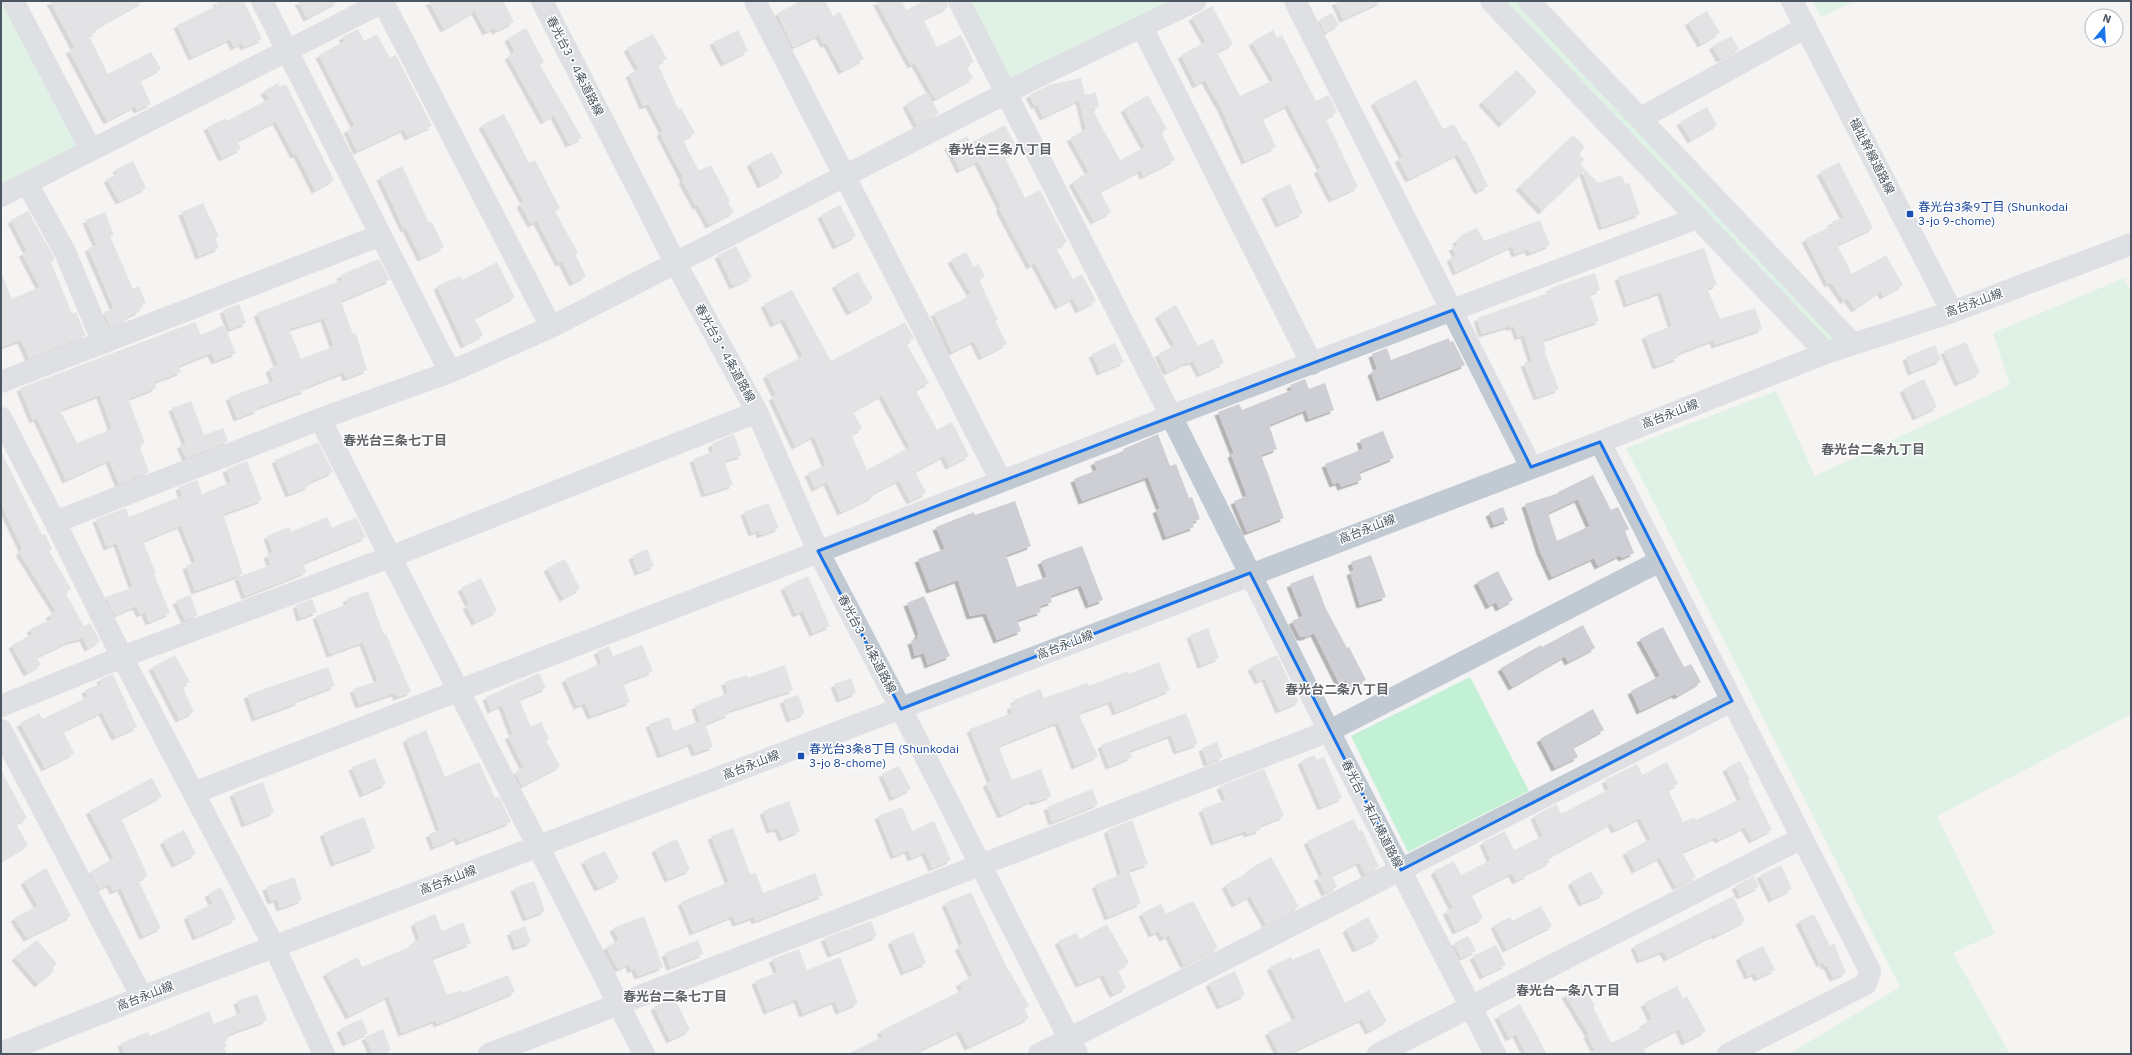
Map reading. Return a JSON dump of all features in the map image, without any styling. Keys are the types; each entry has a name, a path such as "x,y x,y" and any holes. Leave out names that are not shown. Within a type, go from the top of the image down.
{"street":[{"path":"13,1 91,150"},
{"path":"262,1 450,372"},
{"path":"1,196 384,1 551,327"},
{"name":"春光台3・4条道路線","path":"542,1 675,262 758,412 818,551 901,709 1073,1046"},
{"path":"756,1 1001,481"},
{"name":"春光台・末広横道路線","path":"959,1 1171,416 1329,731 1495,1054"},
{"path":"55,522 320,419 450,372 551,327 845,175 1195,1"},
{"path":"1295,1 1453,310 1531,467"},
{"path":"1491,1 1826,353"},
{"path":"1530,1 1853,344"},
{"name":"福祉幹線道路線","path":"1792,1 1952,312"},
{"path":"1142,27 1312,364"},
{"path":"1641,118 1806,27"},
{"path":"27,183 65,252 103,343"},
{"path":"193,793 1171,416 1697,218"},
{"path":"1,382 381,235"},
{"name":"高台永山線","path":"6,1048 537,845 901,709 1250,573 1600,442 1826,353 1952,312 2131,244"},
{"path":"1,706 122,657 390,557 758,412"},
{"path":"1,418 55,522 122,657 274,946 324,1054"},
{"path":"320,419 460,690 537,845 644,1054"},
{"path":"1600,442 1870,971 1866,984 1728,1054"},
{"path":"500,1052 619,1004 1329,731 1660,562"},
{"path":"1039,1054 1073,1046 1401,870 1732,701"},
{"path":"1,730 142,997"},
{"path":"1378,1054 1802,838"}],"highlighted area":[{"path":"1453,310 1531,467 1600,442 1732,701 1401,870 1250,573 901,709 818,551"}],"green space":[{"path":"1,1 13,1 91,150 1,196"},
{"path":"959,1 1194,1 1006,94"},
{"path":"1502,1 1530,1 1841,336 1829,342"},
{"path":"1813,1 1855,1 1821,17"},
{"path":"2124,278 2131,292 2131,714 1937,816 1995,933 1953,953 2010,1054 1789,1054 1900,987 1626,448 1776,391 1815,476 2010,385 1993,333"},
{"path":"1470,677 1529,791 1408,852 1351,736"}],"building":[{"path":"50,1 144,1 94,29 96,32 89,36 108,74 151,52 161,69 140,80 151,104 137,110 135,106 107,121 69,50 75,48"},
{"path":"216,1 244,1 262,39 244,47 242,43 234,47 230,39 192,57 177,25 218,5"},
{"path":"298,1 339,1 307,18"},
{"path":"429,1 503,1 514,22 496,31 494,28 486,32 475,11 444,29"},
{"path":"801,1 825,1 833,16 840,12 864,59 842,71 827,43 824,44 819,35 793,47 777,13"},
{"path":"876,1 902,1 906,10 925,1 947,1 948,7 923,19 937,47 961,35 974,62 966,66 973,78 935,99 915,63 911,65"},
{"path":"1335,1 1383,1 1343,19"},
{"path":"1212,6 1233,44 1217,52 1240,96 1274,80 1252,42 1273,30 1277,38 1282,35 1316,101 1329,95 1337,112 1326,119 1358,187 1332,199 1317,170 1321,168 1288,105 1262,118 1276,147 1245,161 1221,108 1205,80 1196,85 1181,55 1206,42 1192,17"},
{"path":"1707,11 1720,33 1701,44 1688,22"},
{"path":"1332,13 1339,25 1325,33 1319,20"},
{"path":"526,28 544,62 540,65 582,138 569,144 554,115 544,121 508,56 515,52 508,38"},
{"path":"358,29 364,41 377,34 390,58 396,55 432,126 408,137 404,129 357,151 347,130 355,126 319,55 345,41 342,37"},
{"path":"738,30 748,51 724,63 713,42"},
{"path":"653,34 667,59 658,64 678,109 681,108 695,133 683,140 699,171 711,165 730,201 728,202 734,212 709,225 698,205 696,206 682,180 684,179 660,133 663,131 649,104 643,106 629,74 639,69 627,48"},
{"path":"1731,36 1739,49 1720,59 1712,46"},
{"path":"1517,70 1537,92 1502,124 1482,102"},
{"path":"1081,78 1085,95 1096,92 1099,107 1092,109 1120,160 1145,147 1124,109 1148,95 1167,129 1161,132 1175,160 1143,176 1141,170 1100,191 1111,212 1094,221 1072,182 1089,172 1070,138 1086,129 1079,100 1043,117 1037,104 1035,106 1029,95 1049,85"},
{"path":"1416,80 1443,129 1454,124 1464,142 1466,141 1488,186 1478,191 1458,154 1409,179 1398,159 1403,156 1374,102"},
{"path":"278,83 280,87 286,84 334,180 315,190 297,154 294,155 276,121 237,141 241,149 222,158 207,127 226,118 227,121 269,99 264,91"},
{"path":"927,92 939,113 917,125 906,104"},
{"path":"1707,107 1717,125 1691,140 1680,122"},
{"path":"504,114 529,163 535,160 560,208 555,211 578,253 575,254 586,276 573,283 562,261 559,263 537,221 531,224 520,204 524,201 482,125"},
{"path":"1005,125 1018,150 1005,157 1025,198 1040,190 1067,242 1056,248 1073,279 1082,274 1096,301 1079,310 1073,298 1058,306 1035,263 1030,266 999,208 1001,207 978,161 960,170 948,146 967,136 970,143"},
{"path":"1573,135 1585,147 1579,154 1585,160 1580,164 1598,183 1622,175 1625,184 1629,183 1640,214 1602,227 1583,172 1542,211 1519,187"},
{"path":"772,152 783,173 761,185 750,163"},
{"path":"133,161 146,188 119,201 107,179 118,173 116,169"},
{"path":"1839,162 1873,228 1837,245 1852,274 1886,255 1903,285 1883,296 1881,291 1855,309 1847,298 1844,301 1831,282 1828,284 1805,239 1833,225 1831,222 1844,217 1820,172"},
{"path":"402,166 429,223 432,222 444,247 421,258 406,228 404,229 380,177"},
{"path":"1290,184 1303,213 1279,224 1265,195"},
{"path":"203,203 219,237 215,238 219,248 199,256 182,212"},
{"path":"840,205 856,236 836,246 821,215"},
{"path":"28,211 54,257 55,260 51,262 72,314 76,312 86,336 29,358 21,340 1,347 1,272 12,299 40,287 22,253 27,251 11,220"},
{"path":"105,212 114,235 110,236 133,289 139,286 146,303 141,304 142,308 139,309 140,311 126,317 127,320 110,327 104,312 114,308 88,248 97,245 86,220"},
{"path":"1540,220 1550,245 1530,253 1528,249 1515,254 1512,246 1456,272 1450,258 1456,255 1452,247 1458,245 1456,240 1462,237 1461,235 1477,228 1484,241"},
{"path":"736,246 752,277 733,286 718,255"},
{"path":"1704,248 1717,285 1707,288 1720,319 1755,308 1762,329 1715,345 1713,340 1676,354 1678,358 1656,366 1645,336 1672,326 1661,292 1627,304 1618,277"},
{"path":"966,252 974,267 978,264 985,276 979,280 998,320 995,321 1007,344 982,357 974,341 952,352 934,313 967,298 966,296 971,294 951,260"},
{"path":"379,259 390,280 341,301 353,334 356,333 367,370 346,378 344,372 304,388 305,390 257,408 258,410 237,418 229,397 274,381 269,369 278,365 257,313 342,280 340,275","holes":["324,318 334,346 301,359 289,329"]},
{"path":"497,262 515,297 474,318 483,335 464,345 437,286 460,276 462,280"},
{"path":"858,272 873,299 850,312 835,285"},
{"path":"1595,273 1600,290 1590,294 1599,321 1543,340 1546,351 1544,351 1559,389 1537,397 1524,363 1532,361 1524,335 1518,337 1514,326 1510,328 1509,326 1482,334 1477,318 1551,292 1550,288"},
{"path":"792,290 831,361 905,322 914,339 906,343 929,383 915,389 937,430 952,422 969,456 949,466 944,456 915,471 926,493 910,501 899,480 873,493 874,496 841,512 827,482 815,488 808,473 826,465 814,436 795,446 772,397 776,395 766,375 803,356 784,319 774,324 764,304","holes":["882,395 910,447 867,470 851,434 862,429 853,411"]},
{"path":"239,304 246,323 230,329 223,310"},
{"path":"1176,305 1198,346 1213,339 1224,363 1200,374 1193,361 1187,362 1167,372 1158,354 1175,345 1158,315"},
{"path":"195,322 201,335 224,325 236,353 215,361 211,353 178,366 181,372 154,382 156,388 128,399 145,443 139,445 149,472 119,484 109,460 66,480 37,418 33,420 20,388","holes":["100,395 112,429 77,443 60,410"]},
{"path":"1449,338 1450,342 1453,341 1465,365 1380,398 1371,372 1377,369 1372,354 1387,348 1391,360"},
{"path":"1966,342 1980,373 1958,383 1944,351"},
{"path":"1115,343 1124,362 1100,372 1092,354"},
{"path":"1935,345 1941,360 1911,372 1906,357"},
{"path":"1305,379 1309,389 1325,383 1334,410 1309,419 1306,410 1269,425 1277,449 1261,455 1284,518 1247,532 1234,501 1247,496 1231,454 1234,453 1218,412 1239,404 1242,410 1292,390 1290,385"},
{"path":"1924,379 1937,407 1916,417 1903,389"},
{"path":"191,401 204,435 223,428 228,441 186,458 180,445 186,443 172,408"},
{"path":"1383,431 1394,458 1359,472 1362,480 1341,487 1339,482 1333,484 1325,464 1363,449 1360,440"},
{"path":"734,434 742,455 724,461 733,485 705,494 693,459 714,451 711,444"},
{"path":"1158,434 1170,466 1176,464 1189,498 1192,497 1200,519 1192,522 1194,527 1166,537 1156,510 1160,508 1148,477 1082,501 1074,479 1097,470 1094,462 1124,451 1123,449"},
{"path":"318,442 333,472 307,483 309,486 289,494 275,460"},
{"path":"1,451 42,535 45,534 52,549 49,551 71,589 65,592 84,626 90,623 100,641 88,648 83,638 70,641 36,657 41,665 27,673 12,645 33,634 30,629 52,619 49,615 56,611 19,552 22,551 21,546 1,504"},
{"path":"247,461 262,500 223,514 243,574 195,591 186,566 196,562 181,525 143,541 156,574 154,574 170,613 149,622 145,612 140,614 136,606 115,615 106,597 133,587 117,543 107,547 96,519 126,508 129,517 182,496 179,487 197,480 202,494 231,482 226,469"},
{"path":"1593,475 1611,510 1618,507 1629,529 1625,531 1634,553 1622,558 1620,555 1598,566 1594,558 1552,577 1540,551 1525,504 1559,493 1558,492","holes":["1578,499 1590,526 1557,541 1548,513"]},
{"path":"1015,501 1031,546 1006,555 1017,587 1047,577 1041,561 1082,546 1103,600 1089,605 1081,585 1050,596 1052,602 1039,606 1041,612 1017,620 1021,631 997,640 986,613 970,616 958,580 930,590 918,559 945,549 936,527 974,512 975,515"},
{"path":"768,503 779,528 760,535 759,530 752,533 744,512"},
{"path":"1503,507 1508,520 1494,525 1489,513"},
{"path":"327,517 332,528 356,517 366,537 303,563 306,572 245,596 238,577 271,565 267,555 273,552 267,536 289,527 291,532"},
{"path":"647,549 654,566 638,572 632,556"},
{"path":"1371,555 1386,597 1360,605 1350,572 1354,570 1351,562"},
{"path":"565,559 580,589 563,598 547,568"},
{"path":"1498,571 1513,600 1499,608 1496,602 1489,606 1477,582"},
{"path":"1313,575 1326,609 1347,648 1349,647 1366,680 1350,688 1346,680 1339,683 1314,633 1305,637 1300,637 1292,621 1303,616 1290,584"},
{"path":"808,576 830,626 813,633 803,611 796,614 784,587"},
{"path":"481,578 497,611 475,622 466,606 469,604 461,588"},
{"path":"368,591 384,635 386,634 411,692 397,697 395,693 359,705 353,689 378,681 363,642 330,654 316,616 348,604 346,599"},
{"path":"190,595 198,615 185,620 176,601"},
{"path":"924,596 950,656 928,665 924,653 915,656 911,641 918,639 917,635 919,634 907,603"},
{"path":"312,599 317,612 300,618 296,605"},
{"path":"1583,625 1595,648 1568,662 1565,656 1512,687 1501,668 1541,645 1542,647"},
{"path":"1663,627 1684,667 1691,664 1701,682 1677,696 1675,694 1640,711 1631,691 1660,676 1640,639"},
{"path":"1208,628 1219,658 1201,665 1190,635"},
{"path":"642,645 653,671 623,683 630,702 591,716 585,703 577,706 565,679 602,663 597,651 609,646 613,656"},
{"path":"175,655 190,682 182,686 194,712 179,719 152,667"},
{"path":"1277,655 1299,702 1279,710 1265,678 1258,681 1251,667"},
{"path":"1159,662 1170,690 1116,712 1111,701 1078,713 1098,756 1075,766 1058,722 998,746 1012,780 1041,769 1051,796 1034,802 1033,800 1001,815 986,783 991,781 970,729 1012,713 1010,706 1016,704 1014,700 1040,689 1044,698 1087,683 1089,686 1128,671 1129,674"},
{"path":"785,665 793,690 728,711 729,714 705,724 713,747 695,753 691,743 661,755 649,724 669,717 674,731 700,721 695,706 728,693 725,682 747,675 748,678"},
{"path":"328,667 335,686 298,700 299,702 255,718 247,695"},
{"path":"539,673 546,688 519,699 531,727 541,722 549,739 546,740 560,766 522,786 515,772 524,768 508,736 513,734 502,705 491,710 486,697"},
{"path":"113,674 137,727 115,737 102,712 63,731 74,753 45,768 20,723 39,713 42,719 88,697 85,690 102,683 100,679"},
{"path":"851,678 856,693 840,699 834,684"},
{"path":"798,695 805,713 790,719 783,700"},
{"path":"1593,709 1604,730 1573,747 1578,757 1555,768 1540,739"},
{"path":"1186,713 1198,744 1177,751 1171,735 1129,751 1132,757 1109,766 1101,745"},
{"path":"426,730 445,777 479,762 495,798 499,796 511,822 459,842 457,837 434,847 429,834 440,830 406,739"},
{"path":"1217,742 1223,757 1207,763 1202,748"},
{"path":"1314,755 1317,760 1324,757 1342,798 1321,807 1301,761"},
{"path":"375,758 386,784 363,794 352,767"},
{"path":"1740,761 1772,830 1752,840 1745,827 1718,840 1716,837 1682,852 1696,877 1676,887 1660,857 1635,870 1626,852 1651,839 1640,818 1615,830 1611,823 1547,858 1550,862 1527,873 1528,875 1516,881 1512,873 1471,894 1483,918 1456,931 1446,911 1453,908 1434,871 1454,861 1461,875 1491,860 1483,842 1505,831 1514,850 1543,836 1534,816 1557,804 1561,814 1609,789 1605,780 1637,764 1642,775 1667,762 1678,784 1668,789 1683,822 1694,817 1696,820 1741,799 1726,768"},
{"path":"899,766 911,789 893,798 882,774"},
{"path":"1264,769 1284,816 1259,826 1260,830 1247,834 1246,831 1214,842 1202,809 1226,800 1220,786"},
{"path":"1,770 27,818 16,824 28,845 1,861"},
{"path":"152,778 162,796 121,818 148,876 138,880 161,928 143,936 121,888 113,891 110,884 99,889 90,872 114,858 89,811"},
{"path":"263,782 274,812 245,824 233,793"},
{"path":"1092,789 1098,804 1052,822 1047,807"},
{"path":"789,801 800,831 782,838 778,828 770,830 763,811"},
{"path":"902,807 912,831 934,821 951,860 932,868 925,852 911,858 908,850 894,856 878,816"},
{"path":"364,817 375,848 334,863 323,833"},
{"path":"1354,819 1359,831 1362,830 1379,867 1365,874 1359,862 1332,875 1337,887 1325,893 1317,877 1323,875 1307,841"},
{"path":"1132,820 1148,864 1121,873 1107,830"},
{"path":"733,828 750,874 756,873 763,893 815,873 823,895 755,921 754,917 736,923 733,916 693,932 681,902 729,882 711,836"},
{"path":"184,830 196,854 175,864 163,841"},
{"path":"677,839 690,870 668,879 655,849"},
{"path":"605,851 619,878 598,888 584,861"},
{"path":"1271,857 1299,907 1266,924 1250,896 1235,904 1225,885 1251,871 1249,869"},
{"path":"1781,865 1792,889 1772,899 1760,875"},
{"path":"46,868 71,916 27,938 14,918 38,906 24,881"},
{"path":"1129,871 1141,903 1108,917 1095,885"},
{"path":"1591,871 1604,894 1582,903 1571,882"},
{"path":"1754,876 1759,887 1740,896 1735,886"},
{"path":"294,877 302,900 280,908 277,899 271,901 266,887"},
{"path":"534,881 545,911 526,918 514,888"},
{"path":"221,887 236,919 196,937 187,916 213,904 208,894"},
{"path":"971,892 1008,970 1029,1006 1024,1009 1029,1018 968,1047 960,1031 912,1054 848,1054 883,1036 880,1031 963,990 959,983 973,976 958,947 963,944 945,903"},
{"path":"1733,896 1745,921 1667,958 1663,951 1640,960 1634,946"},
{"path":"1193,901 1218,948 1184,965 1169,935 1163,938 1159,931 1152,934 1142,913 1161,904 1166,914"},
{"path":"1541,906 1552,926 1506,949 1494,925 1510,917 1512,921"},
{"path":"435,914 442,931 463,922 471,943 432,958 447,995 461,990 462,993 508,975 515,992 437,1024 436,1020 402,1033 388,996 349,1016 326,973 358,957 362,967 414,945 413,942 420,939 414,923"},
{"path":"1814,914 1830,946 1834,943 1846,973 1833,978 1827,965 1825,967 1823,962 1820,964 1799,921"},
{"path":"644,916 663,967 638,976 635,968 631,970 629,964 618,969 606,947 619,940 613,928"},
{"path":"1368,917 1379,938 1356,949 1346,929"},
{"path":"871,921 877,936 831,954 824,938"},
{"path":"1107,924 1129,963 1118,970 1126,988 1113,994 1103,974 1079,984 1058,941 1076,933 1080,939"},
{"path":"525,926 531,942 516,947 510,932"},
{"path":"913,932 926,963 904,972 891,941"},
{"path":"1468,936 1476,951 1461,958 1454,943"},
{"path":"37,940 57,964 52,968 54,971 38,984 15,957"},
{"path":"698,940 703,954 670,967 665,953"},
{"path":"1496,945 1506,965 1483,976 1473,956"},
{"path":"1763,946 1775,970 1757,978 1755,973 1748,976 1739,957"},
{"path":"1319,948 1345,1003 1369,990 1387,1021 1369,1031 1362,1019 1287,1054 1279,1054 1268,1032 1295,1019 1295,1016 1270,967 1291,957 1292,960"},
{"path":"799,949 807,970 840,957 858,1003 839,1011 835,1001 803,1014 797,999 767,1011 755,981 778,972 772,959"},
{"path":"1235,971 1245,995 1220,1006 1209,983"},
{"path":"1582,984 1595,1006 1593,1007 1611,1043 1644,1027 1643,1024 1652,1019 1644,1003 1677,986 1683,998 1687,996 1706,1031 1685,1042 1679,1029 1643,1047 1646,1054 1586,1054 1595,1050 1587,1035 1589,1034 1565,995"},
{"path":"257,994 267,1020 226,1035 228,1040 225,1042 227,1047 224,1048 227,1054 125,1054 121,1043 148,1032 150,1036 209,1011 214,1024 241,1013 237,1001"},
{"path":"674,997 690,1030 670,1040 654,1007"},
{"path":"1520,1004 1547,1054 1526,1054 1516,1034 1509,1038 1498,1016"},
{"path":"362,1019 368,1033 346,1043 340,1029"},
{"path":"383,1029 391,1050 383,1054 373,1054 365,1037"}],"place":[{"name":"春光台3条9丁目 (Shunkodai 3-jo 9-chome)","path":"1910,214"},
{"name":"春光台3条8丁目 (Shunkodai 3-jo 8-chome)","path":"801,756"}],"district":[{"name":"春光台三条八丁目","path":"1000,149"},
{"name":"春光台三条七丁目","path":"395,440"},
{"name":"春光台二条九丁目","path":"1873,449"},
{"name":"春光台二条八丁目","path":"1337,689"},
{"name":"春光台一条八丁目","path":"1568,990"},
{"name":"春光台二条七丁目","path":"675,996"}]}
